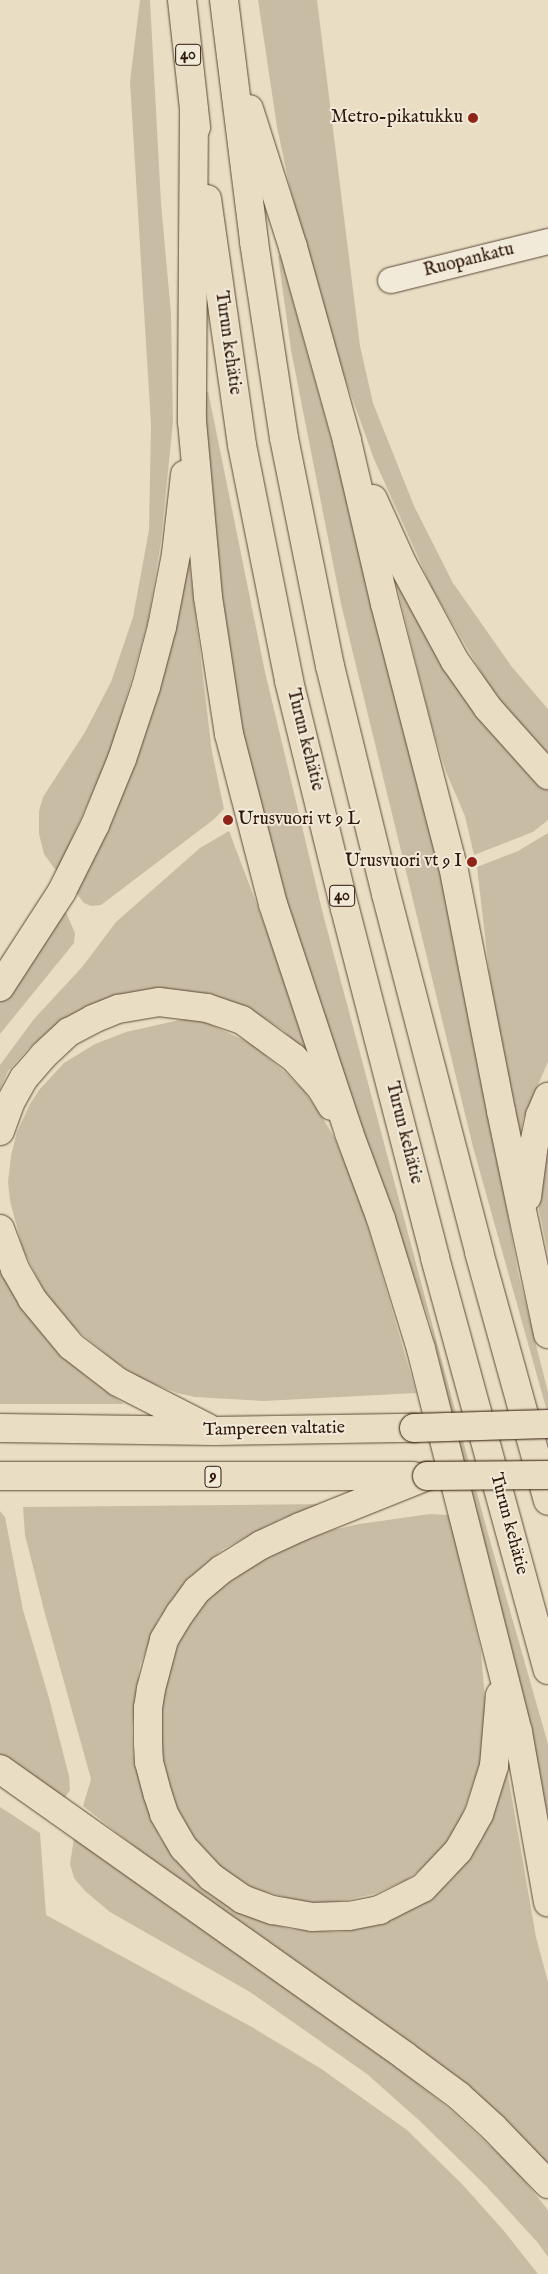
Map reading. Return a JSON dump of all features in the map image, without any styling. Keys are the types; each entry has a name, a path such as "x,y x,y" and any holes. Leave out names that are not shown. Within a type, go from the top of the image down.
{"highway":[{"name":"Turun kehätie","path":"182,0 194,110 242,446 290,681 345,909 435,1258 548,1670"},
{"name":"40","path":"224,0 254,242 284,438 330,666 479,1252 548,1501"},
{"path":"228,41 293,247 347,441 386,604 453,866 501,1111 548,1334"},
{"path":"194,110 192,421 208,597 229,734 273,904 349,1133 381,1220 421,1349 518,1732 548,1902"},
{"path":"0,987 62,891 95,825 122,759 146,688 162,628 176,554 192,421"},
{"path":"347,441 403,565 455,661 488,708 548,775"},
{"path":"0,1131 10,1104 24,1078 44,1055 69,1032 118,1009 159,1002 190,1005 219,1011 242,1020 268,1037 305,1069 320,1088 349,1133"},
{"path":"525,1221 534,1144 540,1116 548,1097"},
{"path":"0,1229 15,1269 32,1299 71,1346 118,1382 214,1431"},
{"name":"Tampereen valtatie","path":"0,1428 214,1431 548,1424"},
{"name":"9","path":"0,1476 548,1475"},
{"path":"427,1476 300,1527 261,1545 221,1570 188,1600 164,1640 155,1671 148,1708 149,1762 164,1814 184,1848 211,1877 242,1899 258,1906 293,1915 328,1918 366,1914 392,1905 423,1888 442,1870 458,1852 479,1814 494,1766 502,1671"},
{"path":"0,1769 459,2096 494,2128 548,2184"}],"street":[{"name":"Ruopankatu","path":"390,280 548,241"}],"shaded area":[{"path":"140,0 150,0 161,203 171,313 173,422 161,541 148,621 111,751 57,872 44,854 39,834 39,811 43,797 85,732 111,682 133,617 149,530 151,425 130,82"},
{"path":"258,0 317,0 360,346 373,403 414,506 453,583 512,667 548,709 548,754 531,739 488,684 432,588 374,459 336,353 290,188 277,127"},
{"path":"280,255 341,474 443,878 495,1142 518,1273 548,1392 548,1415 473,1147 341,604 291,350 278,256"},
{"path":"208,391 265,672 323,914 487,1530 548,1744 548,1847 512,1660 430,1323 292,925 244,747 224,630 205,447 206,393"},
{"path":"188,552 212,752 224,809 213,820 101,905 91,906 84,903 76,893 117,805 157,700"},
{"path":"390,558 517,759 548,790 548,820 533,832 474,855 465,816 446,772 431,723"},
{"path":"229,831 318,1066 283,1030 248,1008 74,1015 50,1030 28,1049 8,1071 0,1089 0,1065 34,1019 83,966 116,922 200,848"},
{"path":"548,833 548,1062 523,1119 518,1147 497,1040 477,867 518,851"},
{"path":"65,910 75,933 74,943 0,1034 0,997"},
{"path":"184,1019 205,1022 252,1044 304,1091 321,1115 334,1137 359,1196 416,1393 264,1401 195,1397 177,1393 140,1378 117,1363 71,1325 44,1291 23,1249 10,1201 8,1182 11,1156 17,1132 30,1104 39,1090 64,1063 95,1044 126,1032"},
{"path":"548,1133 548,1254 539,1210 539,1175"},
{"path":"0,1265 64,1356 87,1377 124,1404 0,1404"},
{"path":"329,1504 281,1519 223,1549 188,1579 158,1620 140,1665 132,1728 133,1755 151,1817 160,1837 188,1874 213,1896 248,1916 289,1929 336,1932 358,1929 397,1917 415,1907 449,1882 469,1857 492,1817 506,1764 536,1937 548,1982 548,2170 83,1806 91,1779 25,1535 23,1507"},
{"path":"0,1511 5,1517 23,1610 49,1698 69,1776 70,1790 64,1799 0,1757"},
{"path":"430,1514 449,1515 481,1651 486,1712 481,1760 462,1816 444,1846 420,1870 406,1880 374,1894 327,1904 306,1903 255,1889 222,1871 188,1833 170,1796 155,1728 170,1656 200,1603 229,1577 285,1547 333,1530 359,1524"},
{"path":"0,1807 40,1833 46,1915 250,2026 320,2068 407,2130 463,2185 504,2231 538,2274 0,2274"},
{"path":"74,1838 384,2057 451,2110 515,2169 548,2210 548,2257 538,2243 486,2186 421,2122 367,2074 250,1992 110,1912 85,1891 74,1878 70,1864"}],"place":[{"name":"Metro-pikatukku","path":"473,118"},
{"name":"Urusvuori vt 9 L","path":"228,820"},
{"name":"Urusvuori vt 9 I","path":"472,862"}]}
